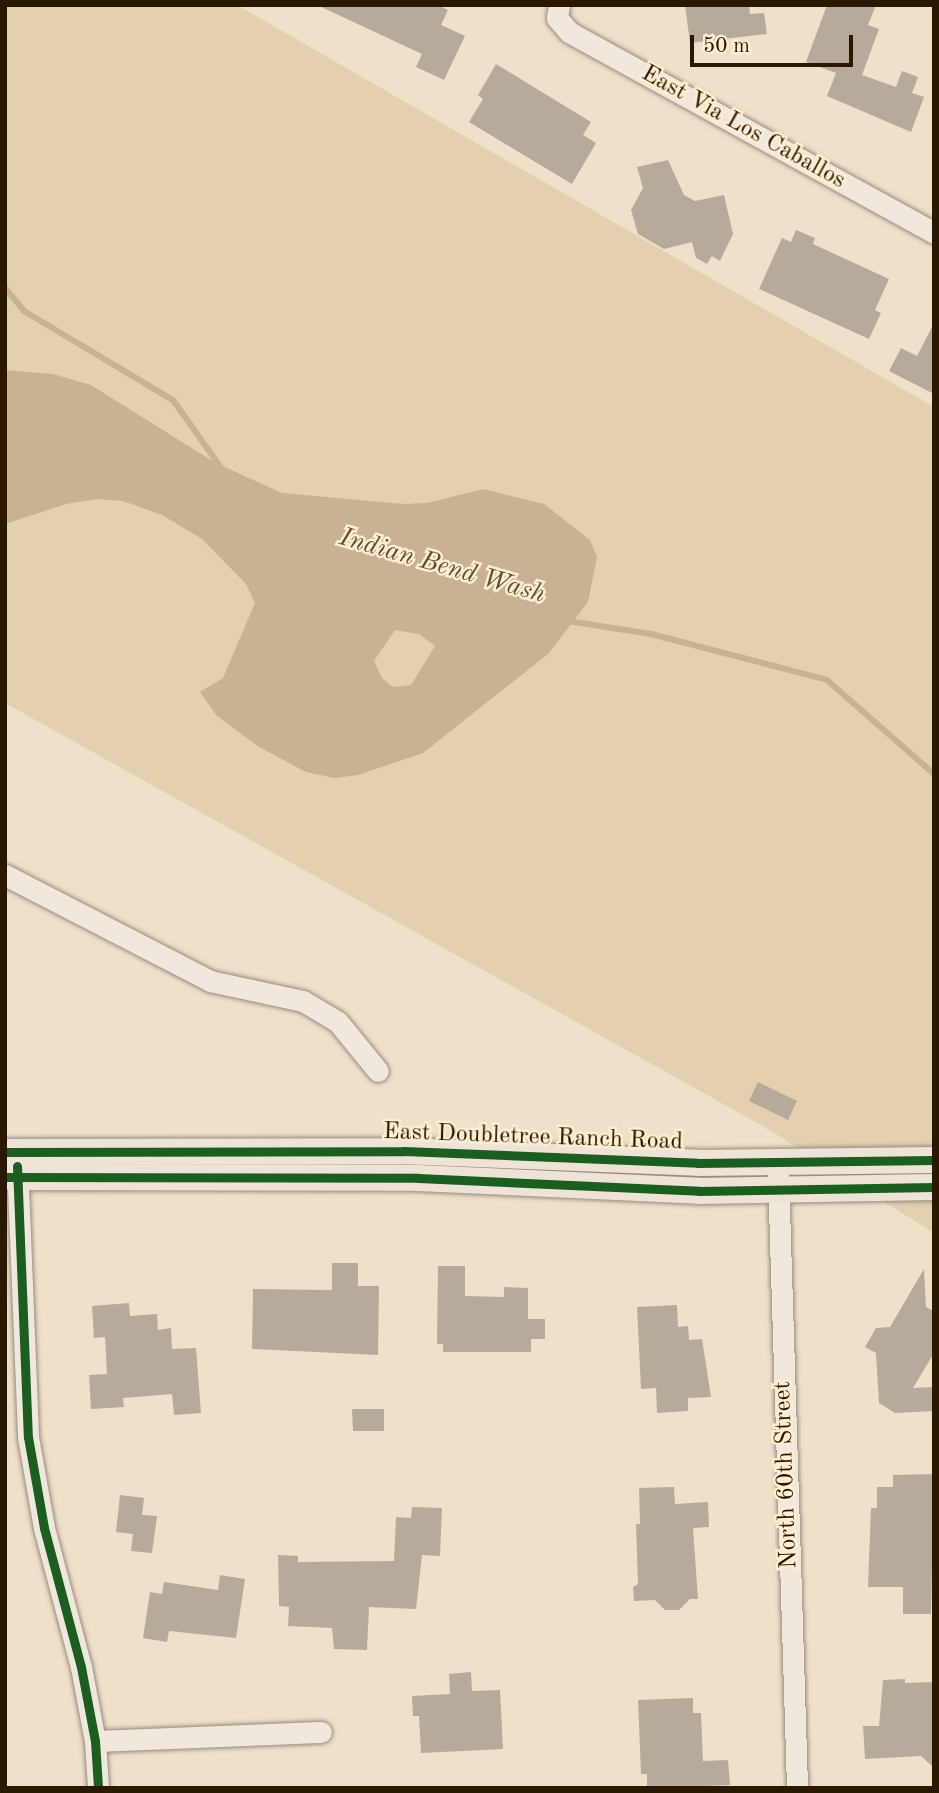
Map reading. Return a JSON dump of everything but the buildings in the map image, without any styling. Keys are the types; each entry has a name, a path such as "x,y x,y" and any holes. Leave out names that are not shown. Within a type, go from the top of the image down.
{"main road":[{"name":"East Doubletree Ranch Road","path":"11,1164 404,1151 618,1161 778,1163 934,1160"},
{"path":"404,1151 404,1178"},
{"name":"East Doubletree Ranch Road","path":"11,1164 635,1189 934,1187"}],"street":[{"name":"East Via Los Caballos","path":"558,12 569,32 932,227"},
{"path":"5,875 210,981 303,1001 338,1022 378,1071"},
{"name":"North 60th Street","path":"778,1163 797,1788"},
{"path":"11,1164 28,1437 44,1528 81,1667 95,1741 98,1788"},
{"path":"95,1741 321,1732"}],"shaded area":[{"path":"5,5 237,5 934,407 934,1233 768,1129 5,703"}],"water":[{"path":"5,370 53,374 91,385 214,462 282,493 403,504 427,503 483,489 544,504 590,540 597,557 588,602 548,654 423,753 358,775 334,778 306,772 259,747 216,715 200,692 223,678 255,603 246,584 202,539 162,515 123,501 97,499 66,504 5,524","holes":["395,630 419,634 435,646 411,685 393,687 382,678 374,661"]}],"waterway":[{"name":"Indian Bend Wash","path":"5,288 24,311 173,400 224,472"},
{"name":"Indian Bend Wash","path":"568,621 651,634 827,680 934,774"}],"cycle path":[{"path":"5,1152 404,1151 698,1163 934,1160"},
{"path":"17,1166 28,1437 44,1528 81,1667 95,1741 98,1788"},
{"path":"5,1177 418,1178 699,1191 934,1187"}]}
